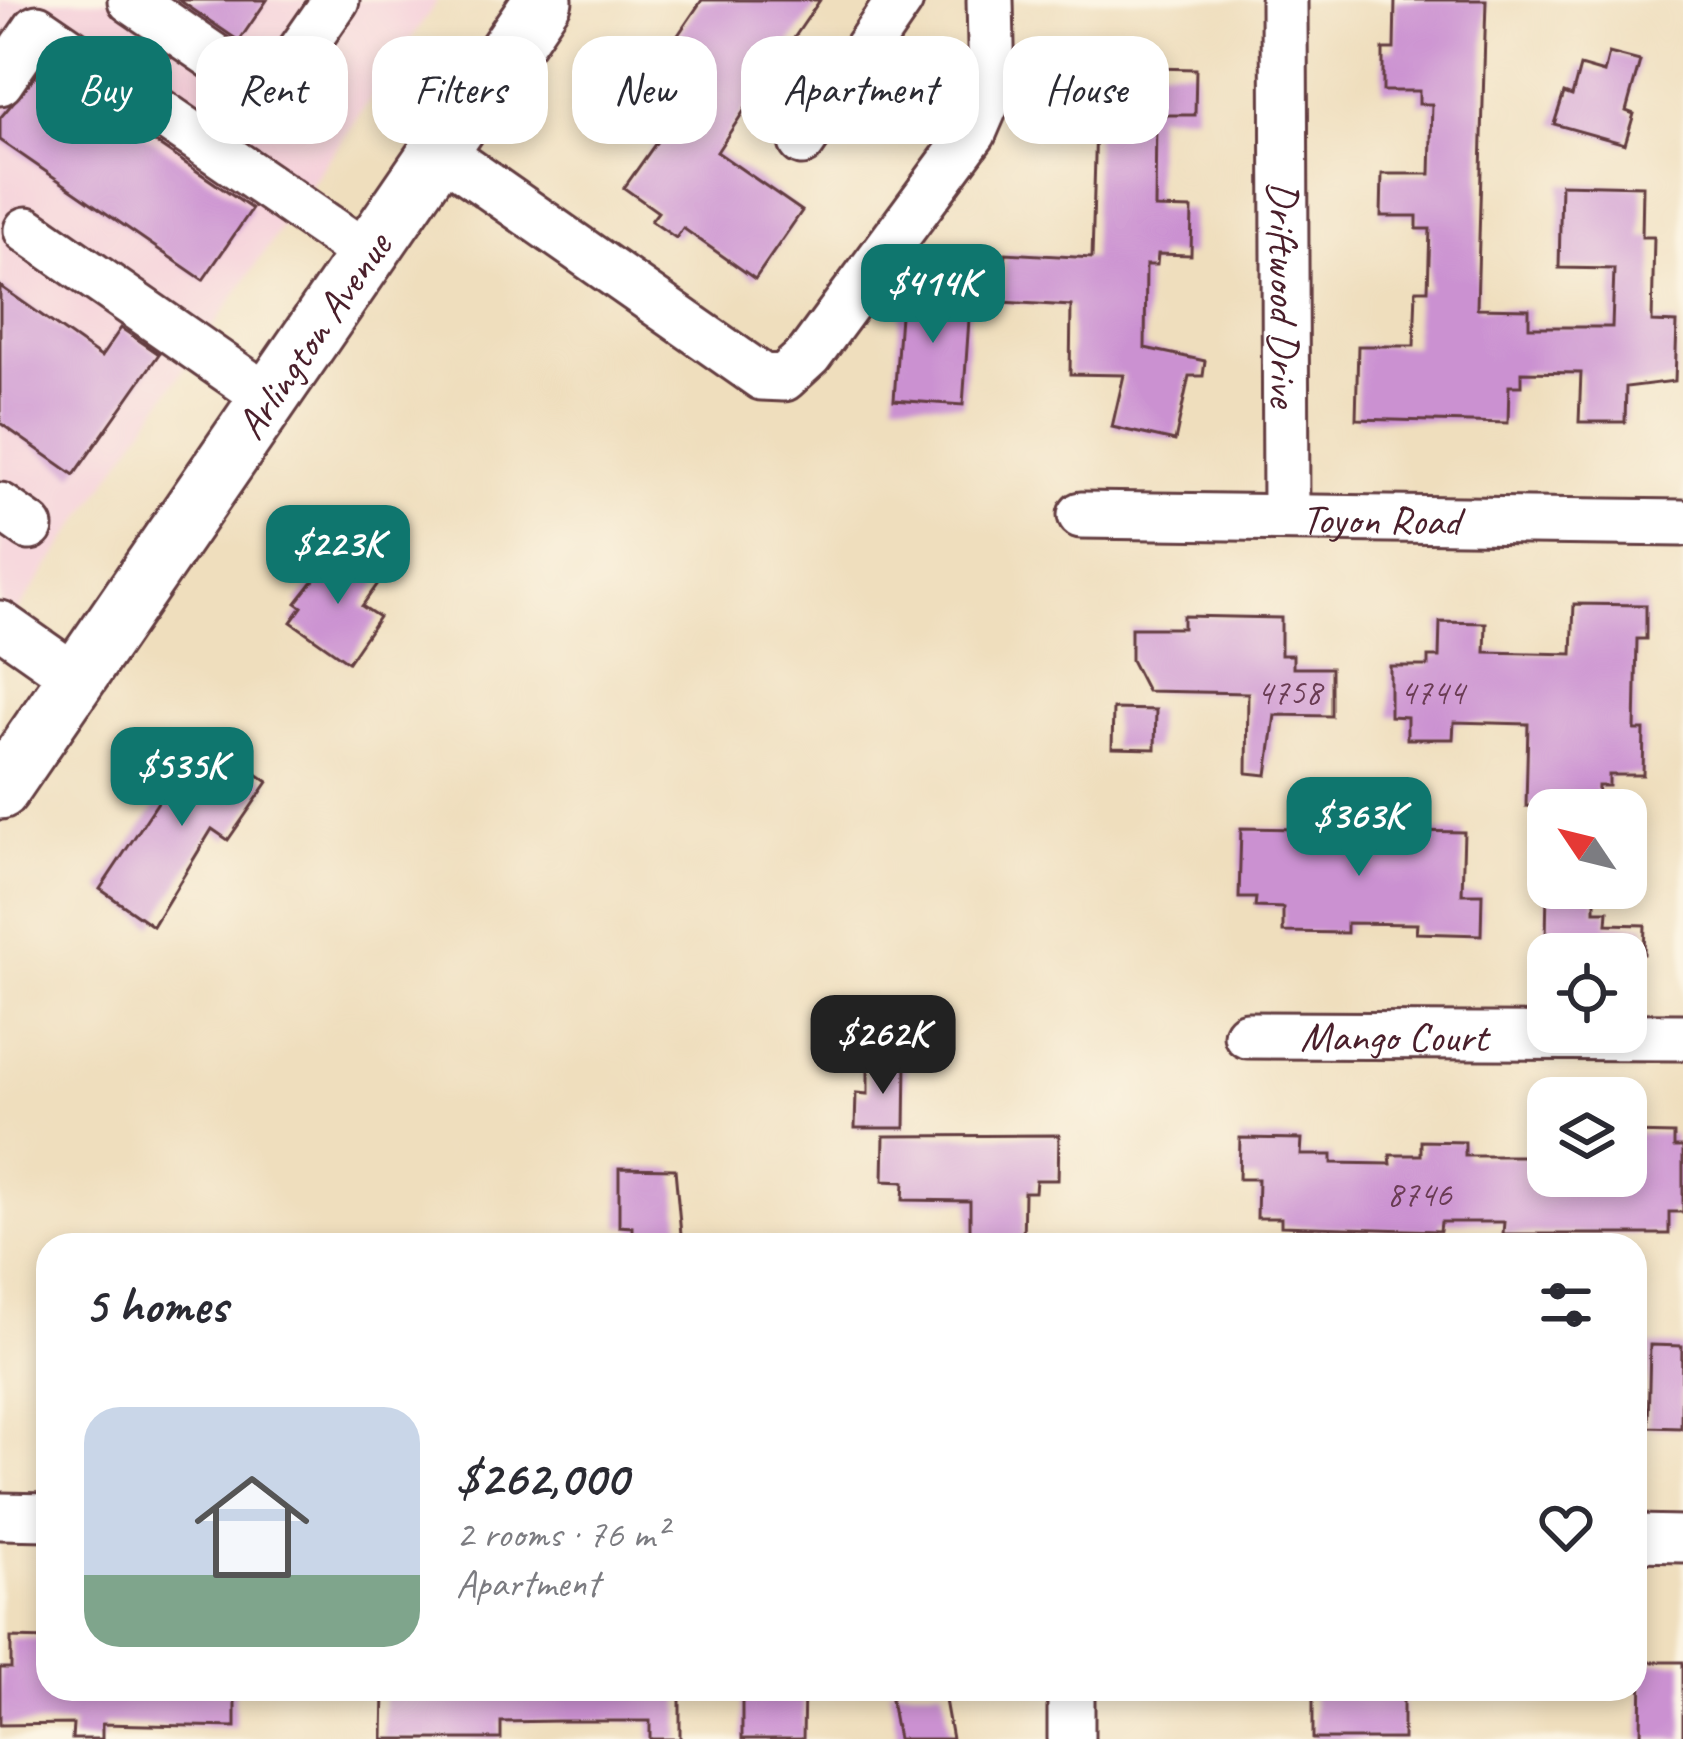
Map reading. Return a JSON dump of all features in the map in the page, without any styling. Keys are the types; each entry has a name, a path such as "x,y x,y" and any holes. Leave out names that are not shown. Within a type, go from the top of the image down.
{"main road":[{"name":"Arlington Avenue","path":"0,790 543,0"}],"street":[{"path":"131,0 270,95 336,0"},
{"path":"875,36 900,0"},
{"path":"439,151 762,377 784,378 809,355 973,134 992,88 990,0"},
{"name":"Driftwood Drive","path":"1284,0 1286,516"},
{"path":"0,82 38,28 368,255"},
{"path":"27,230 269,398"},
{"name":"Toyon Road","path":"1081,515 1683,523"},
{"path":"0,625 77,678"},
{"name":"Mango Court","path":"1247,1035 1683,1037"},
{"path":"0,1516 36,1517"},
{"path":"1647,1538 1683,1539"},
{"path":"1071,1701 1071,1739"}],"shaded area":[{"path":"0,0 438,0 413,36 372,36 372,96 348,131 348,36 196,36 196,144 339,144 0,637"}],"building":[{"path":"179,0 267,0 242,36 232,36"},
{"path":"702,0 820,0 795,36 741,36 741,115 717,152 802,211 755,279 683,228 676,238 651,221 658,212 624,188 655,144 717,144 717,36 677,36"},
{"path":"1395,0 1486,0 1477,308 1529,309 1529,327 1612,327 1614,269 1559,268 1561,184 1643,186 1642,237 1654,237 1652,322 1677,323 1675,381 1626,387 1625,422 1579,422 1581,373 1521,372 1521,386 1509,386 1508,423 1356,419 1358,346 1414,346 1416,290 1428,290 1430,229 1417,229 1417,216 1381,216 1382,174 1430,174 1432,104 1419,104 1419,91 1383,91 1383,49 1394,49"},
{"path":"1609,53 1640,61 1626,111 1634,114 1625,144 1554,124 1564,93 1572,96 1580,66 1604,73"},
{"path":"1169,68 1196,69 1195,115 1169,115"},
{"path":"36,75 36,144 157,144 252,209 203,280 0,140 0,118"},
{"path":"1095,144 1156,144 1155,208 1192,209 1191,255 1158,254 1157,265 1146,265 1145,348 1205,361 1203,376 1189,376 1175,441 1112,427 1124,375 1070,374 1071,306 1002,302 1006,253 1092,258"},
{"path":"0,286 101,357 121,328 159,354 74,475 0,423"},
{"path":"902,287 971,291 963,405 894,400"},
{"path":"336,552 379,582 362,606 379,617 348,662 291,622 302,607 296,603"},
{"path":"1574,604 1646,605 1646,639 1637,639 1635,730 1644,730 1643,775 1609,775 1609,786 1598,789 1527,789 1526,806 1528,724 1454,722 1453,739 1407,739 1407,717 1390,716 1390,666 1428,666 1428,657 1439,657 1440,622 1486,623 1485,652 1572,654"},
{"path":"1183,616 1281,618 1281,655 1293,655 1293,668 1331,668 1331,716 1275,715 1267,775 1247,773 1248,693 1147,691 1131,660 1131,628 1183,628"},
{"path":"1113,709 1156,710 1155,749 1112,748"},
{"path":"207,740 268,782 228,840 212,829 153,926 100,889 192,751 197,754"},
{"path":"1241,828 1464,832 1462,894 1482,894 1481,935 1416,933 1417,924 1347,923 1347,933 1283,932 1283,908 1255,907 1256,898 1239,898"},
{"path":"1547,909 1608,911 1607,924 1645,925 1645,933 1546,933"},
{"path":"868,1062 906,1063 905,1128 855,1128 856,1093 868,1094"},
{"path":"1647,1133 1674,1134 1674,1147 1683,1147 1683,1212 1669,1212 1669,1234 1503,1233 1504,1222 1441,1222 1440,1231 1281,1226 1281,1218 1257,1218 1258,1179 1239,1179 1240,1138 1302,1139 1301,1155 1332,1155 1332,1163 1391,1164 1390,1155 1421,1155 1421,1141 1465,1142 1465,1156 1527,1156 1527,1197 1647,1197"},
{"path":"1059,1135 1058,1180 1036,1180 1035,1192 1024,1192 1023,1233 970,1233 970,1201 903,1200 904,1182 883,1181 884,1136"},
{"path":"619,1168 675,1169 681,1233 632,1233 632,1227 619,1226"},
{"path":"1650,1345 1682,1346 1681,1428 1648,1427"},
{"path":"11,1638 36,1639 36,1701 235,1701 235,1727 102,1724 102,1739 72,1739 73,1724 0,1725 0,1668 11,1668"},
{"path":"1647,1662 1683,1662 1683,1739 1641,1739"},
{"path":"384,1701 680,1701 680,1739 650,1739 650,1721 559,1721 501,1722 501,1739 383,1739"},
{"path":"742,1701 804,1701 803,1739 742,1739"},
{"path":"891,1701 945,1701 952,1739 898,1739"},
{"path":"1313,1701 1403,1701 1403,1739 1313,1739"}]}
